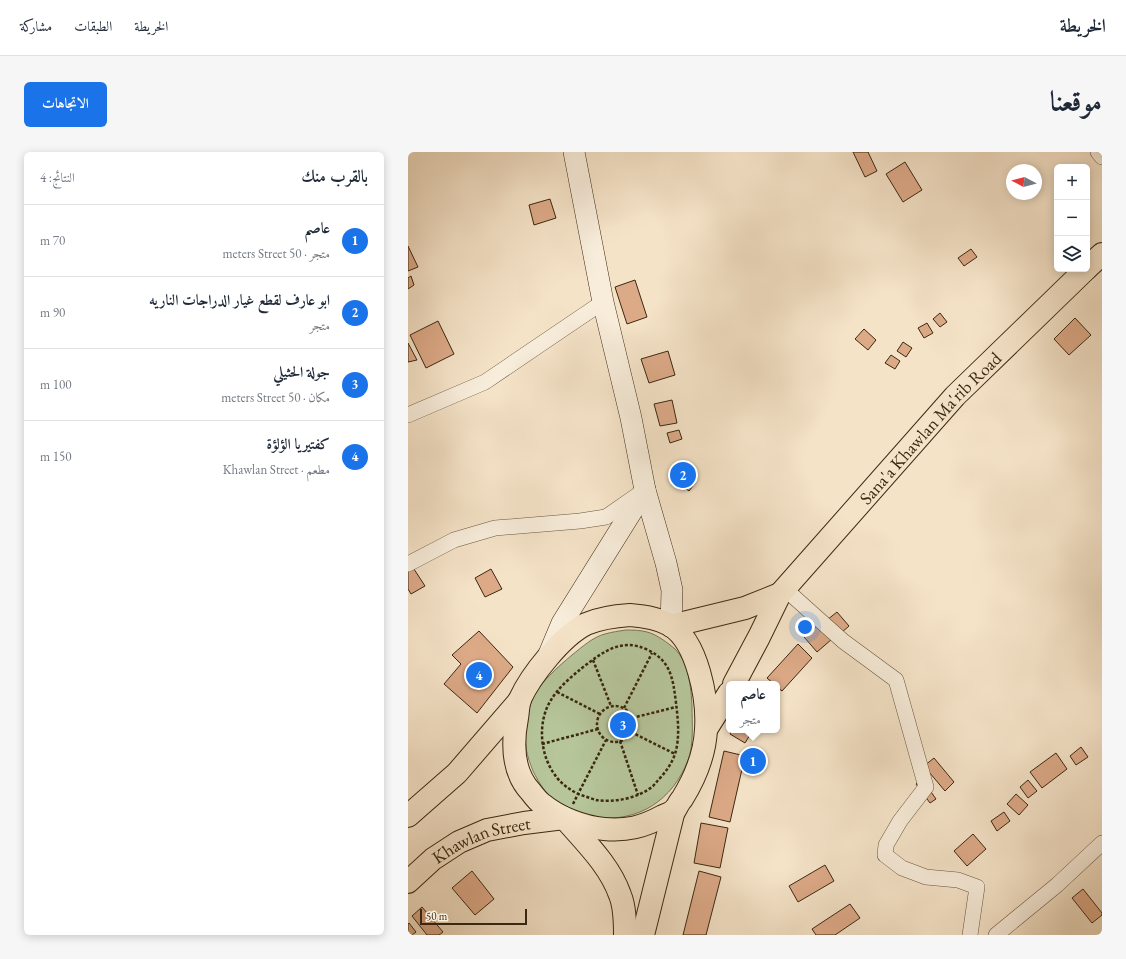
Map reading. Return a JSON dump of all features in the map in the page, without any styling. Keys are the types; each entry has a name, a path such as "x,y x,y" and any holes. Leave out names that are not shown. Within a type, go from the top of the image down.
{"main road":[{"name":"Sana'a Khawlan Ma'rib Road","path":"1090,266 1102,254"},
{"name":"Sana'a Khawlan Ma'rib Road","path":"782,591 955,396 1084,272"},
{"path":"671,626 745,608 782,591"},
{"path":"736,681 782,591"},
{"path":"408,816 457,773 520,700 549,654 566,638 585,625 609,616 644,616 656,619 671,626 682,636 700,671 704,696 706,728 704,746 698,765 690,785 674,810 644,935"},
{"path":"706,728 726,698"},
{"path":"520,700 514,734 514,750 518,770 527,788 542,804 564,818 590,828 616,830 634,828 649,824 674,810"},
{"path":"564,818 593,851 611,876 621,896 625,935"},
{"name":"Khawlan Street","path":"408,882 433,859 459,842 487,830 524,823 564,818"}],"street":[{"path":"574,152 602,302 631,418 645,490 666,563 672,590 671,626"},
{"path":"1098,152 1102,157"},
{"path":"408,415 485,382 602,302"},
{"path":"408,564 454,540 495,528 580,521 606,517 645,490"},
{"path":"549,654 562,623 645,490"},
{"path":"782,591 843,641 896,680 926,787 900,821 886,845 884,855 902,868 926,877 958,880 977,887 970,935"},
{"path":"996,935 1057,884 1102,843"}],"path":[{"path":"620,645 638,646 652,653 667,665 674,683 678,717 678,738 675,754 669,768 652,786 638,795 621,800 596,800 578,794 565,786 554,775 546,759 542,744 542,729 550,701 574,675 609,649 620,645"},
{"path":"624,708 652,653"},
{"path":"593,660 611,706"},
{"path":"557,692 600,714"},
{"path":"611,706 617,706 628,710 632,718 633,727 631,732 628,737 620,741 611,742 606,740 601,736 598,729 597,724 600,714 605,708 611,706"},
{"path":"632,718 677,706"},
{"path":"542,744 598,729"},
{"path":"631,732 675,754"},
{"path":"564,818 606,740"},
{"path":"620,741 638,795"}],"green space":[{"path":"626,630 644,631 650,633 675,649 680,655 686,668 691,691 691,748 688,760 673,787 652,806 640,812 626,816 611,818 596,817 578,812 562,805 552,799 544,790 533,771 527,755 525,740 526,722 530,705 535,693 555,670 596,637"}],"building":[{"path":"853,152 868,152 877,171 865,177"},
{"path":"905,162 922,190 903,202 886,174"},
{"path":"550,199 556,218 534,225 529,205"},
{"path":"408,246 418,267 408,271"},
{"path":"971,249 977,257 964,266 958,258"},
{"path":"411,276 414,285 408,289 408,278"},
{"path":"635,280 647,317 627,324 615,287"},
{"path":"940,313 947,322 940,327 933,319"},
{"path":"1075,318 1091,335 1069,355 1054,339"},
{"path":"438,321 454,354 426,368 410,335"},
{"path":"927,323 933,333 924,338 918,328"},
{"path":"864,329 876,340 868,350 855,339"},
{"path":"903,342 912,348 906,357 897,351"},
{"path":"408,343 417,360 408,362"},
{"path":"668,351 675,375 649,383 641,359"},
{"path":"891,355 900,361 895,369 885,363"},
{"path":"672,400 677,423 660,426 654,404"},
{"path":"679,430 682,439 670,443 667,433"},
{"path":"684,462 688,471 678,476 673,467"},
{"path":"691,478 696,482 689,491 684,487"},
{"path":"412,566 425,586 411,594 408,589 408,569"},
{"path":"491,569 502,589 485,597 475,578"},
{"path":"837,612 849,626 840,634 827,620"},
{"path":"819,624 832,639 817,652 804,637"},
{"path":"479,631 513,667 477,713 444,684 461,664 452,655"},
{"path":"798,644 812,658 782,691 780,689 780,681 770,681 767,678"},
{"path":"730,733 751,733 745,743"},
{"path":"1081,747 1088,757 1076,765 1070,756"},
{"path":"724,751 745,756 730,822 709,817"},
{"path":"1056,753 1067,769 1042,788 1030,772"},
{"path":"934,758 954,782 945,791 924,766"},
{"path":"922,779 936,799 930,803 916,784"},
{"path":"1028,780 1037,791 1028,798 1020,787"},
{"path":"1016,794 1028,805 1019,815 1007,804"},
{"path":"1004,812 1010,821 997,831 991,821"},
{"path":"701,823 728,828 720,868 694,863"},
{"path":"973,834 986,849 967,866 954,851"},
{"path":"825,865 834,881 798,902 789,886"},
{"path":"472,871 494,899 475,915 452,888"},
{"path":"699,871 721,877 706,935 683,935"},
{"path":"1083,889 1102,913 1102,915 1092,923 1072,898"},
{"path":"850,904 860,918 835,935 816,935 812,929"},
{"path":"422,907 443,932 439,935 427,935 412,916"},
{"path":"409,923 416,932 412,935 408,935"}],"place":[{"name":"ابو عارف لقطع غيار الدراجات الناريه","path":"683,475"},
{"name":"كفتيريا الؤلؤة","path":"479,675"},
{"name":"جولة الحثيلي","path":"623,725"},
{"name":"عاصم","path":"753,761"}]}
